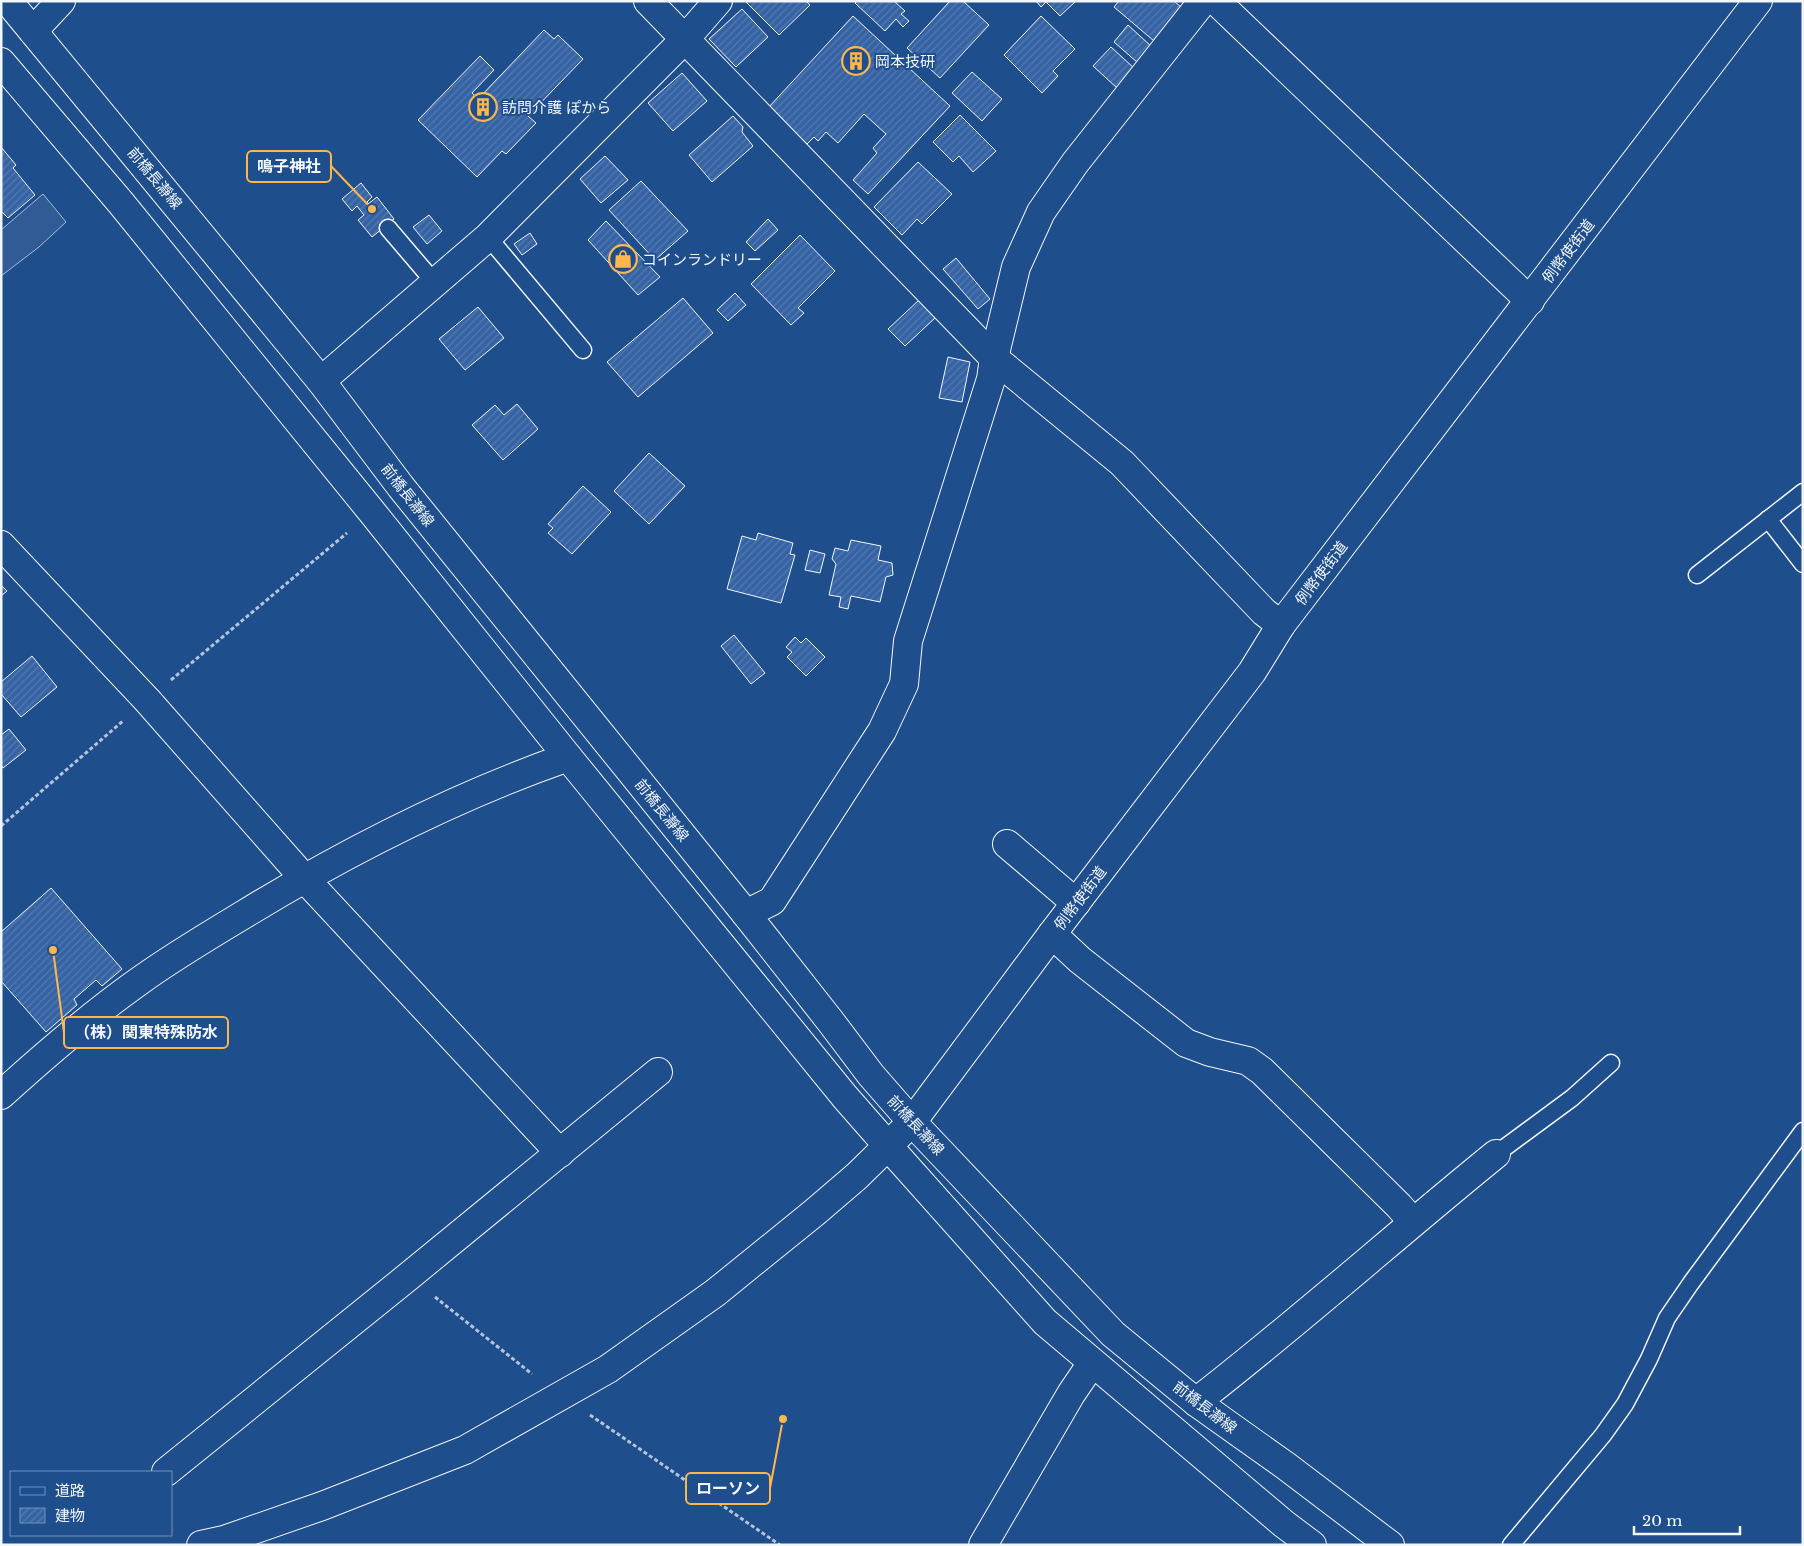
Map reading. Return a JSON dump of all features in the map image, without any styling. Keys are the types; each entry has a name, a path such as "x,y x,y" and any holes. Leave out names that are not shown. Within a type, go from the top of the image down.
{"street":[{"name":"前橋長瀞線","path":"8,1 322,382 408,495 746,914 871,1075 912,1122 1113,1334 1196,1402 1286,1466 1390,1545"},
{"path":"33,30 61,1"},
{"path":"648,1 994,358 1122,463 1264,612 1281,625"},
{"path":"322,382 488,236 685,39 718,1"},
{"path":"746,914 772,901 882,731 904,684 908,641 991,379 994,358 1016,267 1041,212 1076,162 1202,1"},
{"path":"1216,1 1530,301"},
{"name":"例幣使街道","path":"217,1543 322,1506 465,1450 608,1369 715,1293 815,1212 858,1176 912,1122 1052,934 1252,672 1281,625 1758,1"},
{"path":"1,62 121,203 568,757 845,1097 888,1146 1045,1322 1284,1524 1312,1545"},
{"path":"1,545 147,700 304,878 560,1153"},
{"path":"1,1095 61,1042 138,981 304,878 409,823 512,777 568,757"},
{"path":"1007,844 1076,903"},
{"path":"1052,934 1080,960 1186,1043 1210,1052 1248,1061 1262,1071 1412,1221"},
{"path":"167,1471 658,1072"},
{"path":"1196,1402 1233,1374 1412,1221 1496,1154"},
{"path":"983,1545 1071,1394 1092,1363"}],"lane":[{"path":"388,228 435,283"},
{"path":"488,236 583,350"},
{"path":"1697,575 1803,492"},
{"path":"1768,519 1803,564"},
{"path":"1496,1154 1572,1098 1611,1063"},
{"path":"1510,1545 1603,1435 1625,1404 1649,1359 1667,1318 1803,1131"}],"path":[{"path":"1,826 147,700 372,512"}],"shaded area":[{"path":"43,194 66,222 39,247 1,276 1,230"}],"building":[{"path":"745,1 806,1 810,5 779,35"},
{"path":"857,1 894,1 905,11 901,14 909,21 903,27 896,19 885,31 855,3"},
{"path":"950,1 963,1 989,25 940,78 907,48"},
{"path":"1036,1 1076,1 1060,16 1046,2 1041,7"},
{"path":"1119,1 1174,1 1182,8 1154,41 1114,7"},
{"path":"742,9 768,37 736,67 709,39"},
{"name":"岡本技研","path":"853,16 950,106 868,194 853,180 877,153 873,148 886,134 864,114 838,143 826,132 818,141 814,137 807,144 768,108"},
{"path":"1041,16 1075,49 1053,71 1058,76 1042,93 1004,55"},
{"path":"1128,25 1152,47 1138,63 1114,42"},
{"name":"訪問介護 ぽから","path":"544,30 554,39 558,35 583,59 528,116 536,123 506,154 502,151 477,177 418,120 480,56 494,70 472,93 478,99"},
{"path":"1111,47 1135,69 1117,88 1093,66"},
{"path":"972,72 1002,99 982,121 952,93"},
{"path":"682,73 707,101 673,131 648,103"},
{"path":"960,115 996,151 973,172 959,156 953,162 933,142"},
{"path":"733,116 743,127 742,132 753,146 712,182 689,155"},
{"path":"1,147 16,165 13,168 35,195 8,218 1,211"},
{"path":"605,156 628,180 601,203 580,179"},
{"path":"918,162 952,194 922,224 917,219 902,235 874,207"},
{"path":"641,181 688,231 655,260 609,210"},
{"path":"361,183 372,197 367,202 368,204 377,197 394,219 372,237 358,220 364,215 357,206 352,211 342,199"},
{"path":"429,215 442,231 427,244 413,227"},
{"path":"768,219 778,230 755,251 746,242"},
{"name":"コインランドリー","path":"606,221 660,277 638,295 588,240"},
{"path":"530,233 537,244 522,255 514,244"},
{"path":"800,235 835,271 798,308 804,313 791,325 751,284"},
{"path":"956,258 990,299 978,309 943,269"},
{"path":"735,293 746,305 728,321 717,310"},
{"path":"683,298 713,333 638,397 607,362"},
{"path":"919,300 936,317 905,346 888,329"},
{"path":"478,307 504,338 465,370 439,339"},
{"path":"948,357 970,362 962,402 939,398"},
{"path":"517,404 538,429 503,460 472,425 495,405 504,415"},
{"path":"649,453 685,486 649,524 614,491"},
{"path":"583,486 611,512 572,554 548,533 553,528 548,524"},
{"path":"758,533 793,543 790,554 795,555 781,603 727,589 742,536 756,540"},
{"path":"851,540 881,546 878,560 892,563 893,575 886,577 880,602 851,596 848,609 839,607 841,597 829,595 836,564 832,559 835,548 848,551"},
{"path":"810,550 825,554 820,573 805,570"},
{"path":"1,585 7,591 1,596"},
{"path":"734,635 765,673 751,684 721,646"},
{"path":"795,637 801,643 806,638 825,657 806,676 787,657 792,652 786,647"},
{"path":"32,656 57,687 21,717 1,694 1,682"},
{"path":"9,729 26,750 3,768 1,765 1,735"},
{"path":"51,888 122,969 102,986 96,980 74,999 77,1005 46,1032 1,981 1,932"}],"place":[{"name":"岡本技研","path":"856,61"},
{"name":"訪問介護 ぽから","path":"483,107"},
{"name":"鳴子神社","path":"372,209"},
{"name":"コインランドリー","path":"623,259"},
{"name":"（株）関東特殊防水","path":"53,950"},
{"name":"ローソン","path":"783,1419"}]}
